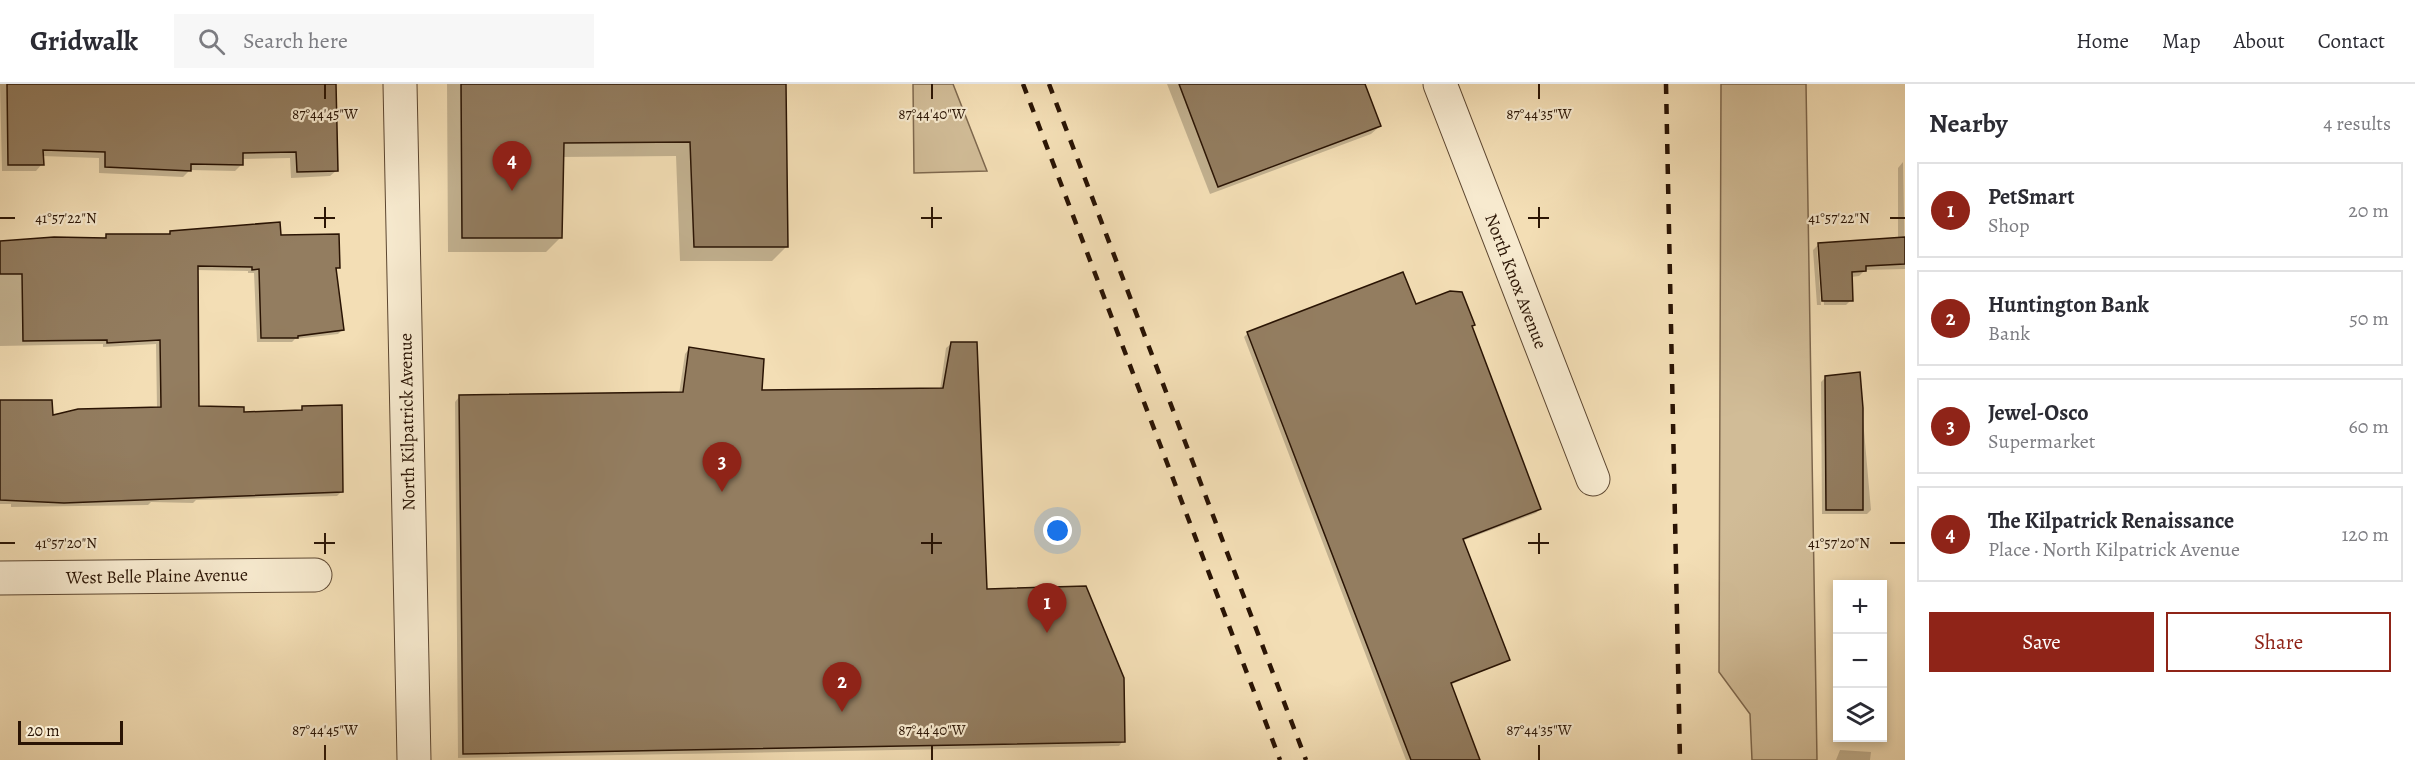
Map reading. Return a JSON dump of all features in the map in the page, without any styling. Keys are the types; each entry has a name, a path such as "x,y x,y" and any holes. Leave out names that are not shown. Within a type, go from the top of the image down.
{"street":[{"name":"North Kilpatrick Avenue","path":"399,84 414,760"},
{"name":"North Knox Avenue","path":"1440,84 1593,478"},
{"name":"West Belle Plaine Avenue","path":"0,578 315,574"}],"shaded area":[{"path":"913,84 953,84 987,171 914,173"},
{"path":"1721,84 1806,84 1817,760 1752,760 1750,714 1719,672"}],"building":[{"path":"7,84 336,84 338,171 297,172 296,152 243,153 243,165 191,164 191,171 105,167 105,152 43,150 44,165 8,165"},
{"path":"461,84 786,84 788,247 694,247 690,142 564,143 562,238 462,238"},
{"path":"1179,84 1365,84 1381,126 1218,187"},
{"path":"280,222 281,235 339,234 340,268 336,268 344,330 298,336 298,338 261,338 259,269 198,266 199,406 244,407 244,412 302,410 302,406 342,405 343,492 64,503 0,500 0,400 52,400 53,415 78,409 161,407 160,340 107,343 107,340 23,341 22,274 0,274 0,241 54,237 106,238 106,234 170,234 170,231"},
{"path":"1905,237 1905,264 1866,266 1866,271 1852,272 1853,301 1822,301 1818,243"},
{"path":"1403,272 1416,304 1450,291 1462,292 1475,325 1472,326 1541,509 1463,539 1510,660 1451,683 1480,760 1411,760 1247,332"},
{"path":"951,342 977,342 987,589 1086,586 1124,678 1125,742 463,754 459,395 683,392 689,347 764,359 762,390 943,388"},
{"path":"1860,372 1863,408 1863,510 1826,510 1825,376"}],"railway":[{"path":"1023,84 1280,760"},
{"path":"1049,84 1306,760"},
{"path":"1666,84 1680,760"}],"place":[{"name":"The Kilpatrick Renaissance","path":"512,191"},
{"name":"Jewel-Osco","path":"722,492"},
{"name":"PetSmart","path":"1047,633"},
{"name":"Huntington Bank","path":"842,712"}]}
